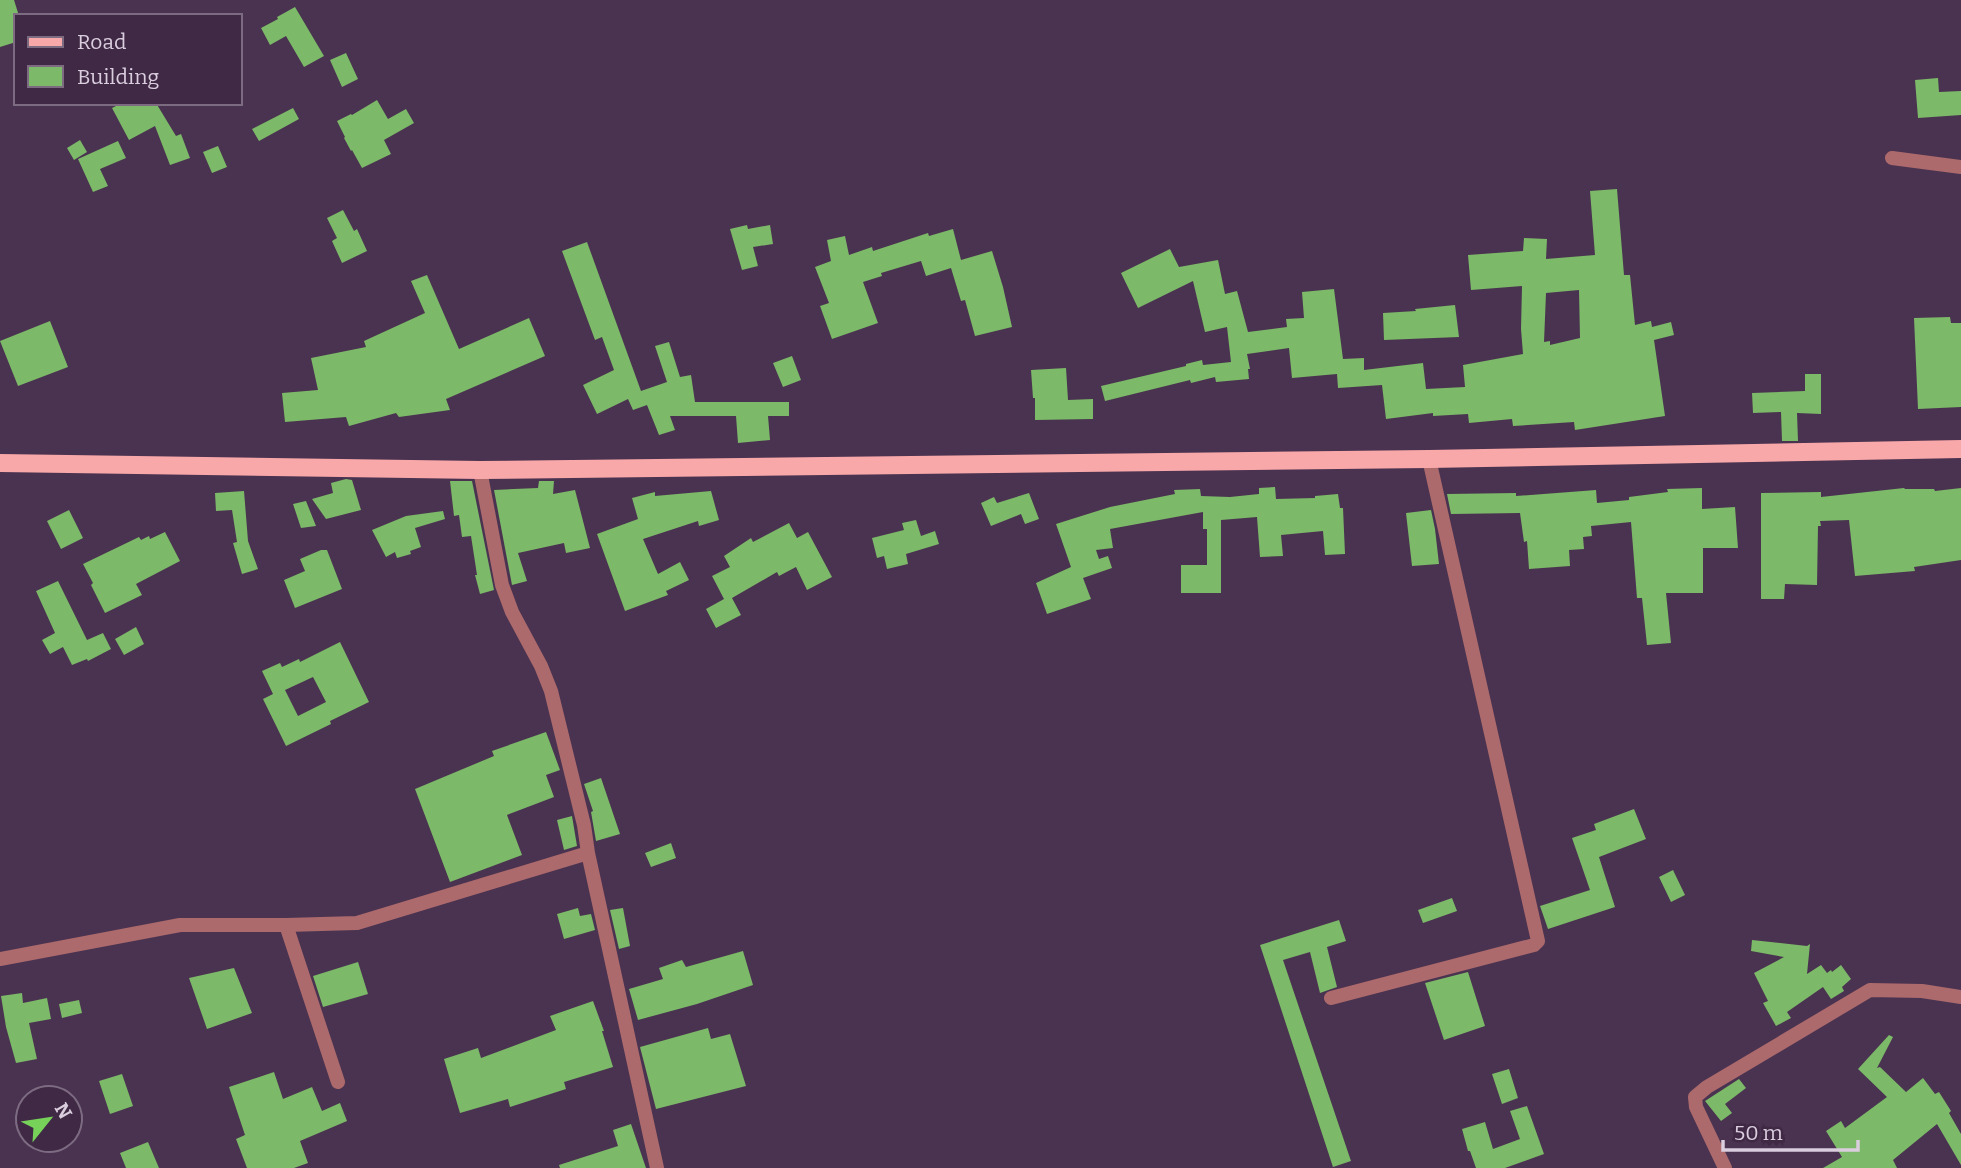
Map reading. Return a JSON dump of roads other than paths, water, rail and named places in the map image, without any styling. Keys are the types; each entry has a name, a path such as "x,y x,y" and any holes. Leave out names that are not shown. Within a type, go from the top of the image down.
{"main road":[{"path":"0,463 480,470 1429,459 1961,449"}],"street":[{"path":"1892,158 1961,167"},
{"path":"1331,998 1534,945 1538,941 1429,459"},
{"path":"480,470 502,585 512,612 551,691 584,825 657,1168"},
{"path":"0,959 180,925 357,923 588,853"},
{"path":"286,925 338,1082"},
{"path":"1725,1168 1696,1107 1695,1097 1707,1087 1870,990 1961,997"}]}
